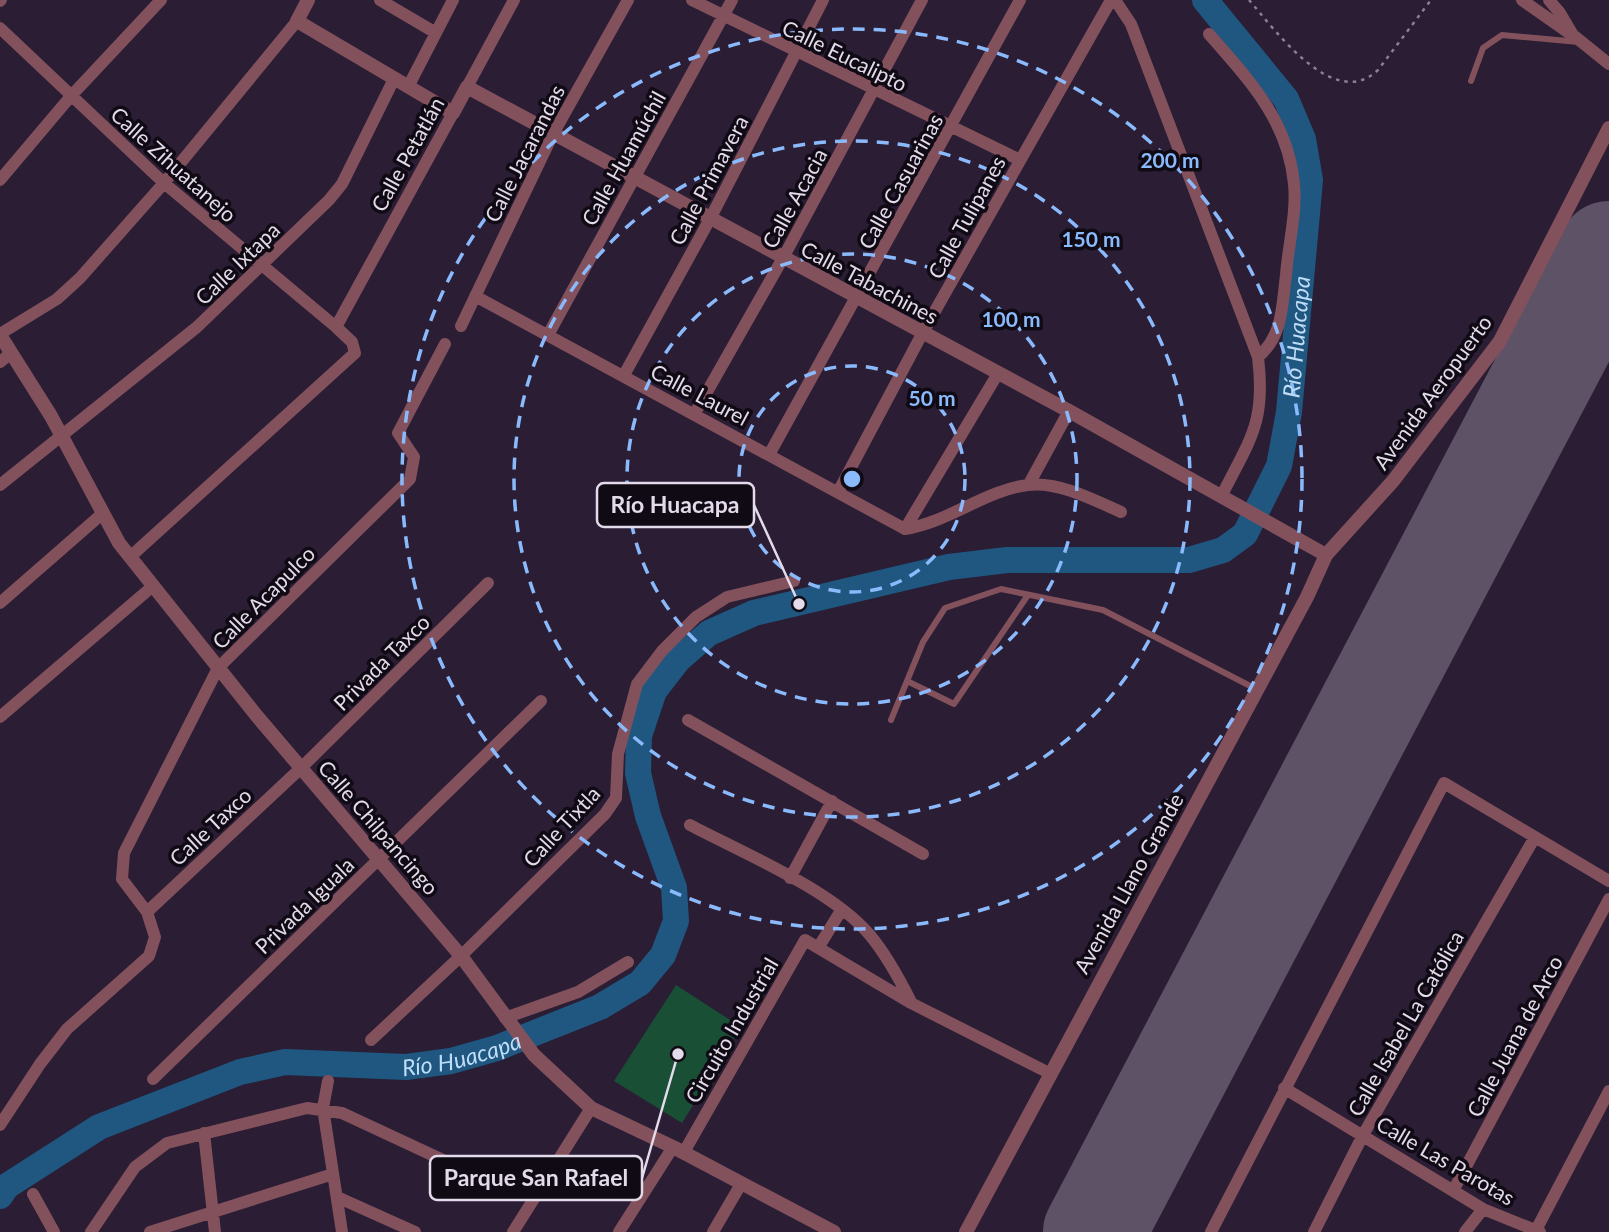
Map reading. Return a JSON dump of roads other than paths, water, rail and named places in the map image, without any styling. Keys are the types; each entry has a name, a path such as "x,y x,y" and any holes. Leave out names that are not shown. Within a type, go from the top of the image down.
{"street":[{"path":"0,180 71,96 161,0"},
{"path":"0,335 58,299 164,183 298,21 308,0"},
{"path":"380,0 436,33"},
{"path":"408,87 453,0"},
{"name":"Calle Petatlán","path":"336,327 514,0"},
{"name":"Calle Jacarandas","path":"461,326 553,134 628,0"},
{"name":"Calle Eucalipto","path":"692,0 1020,160"},
{"name":"Calle Huamúchil","path":"548,335 732,0"},
{"name":"Calle Primavera","path":"624,375 710,219 823,0"},
{"name":"Calle Acacia","path":"695,413 783,258 922,0"},
{"name":"Calle Casuarinas","path":"770,453 858,299 1020,0"},
{"path":"1113,0 1131,24 1258,358 1262,391 1258,423 1226,499"},
{"name":"Calle Tulipanes","path":"838,492 922,334 1113,0"},
{"path":"1522,0 1609,64"},
{"path":"1549,0 1576,39"},
{"path":"298,21 453,113"},
{"name":"Calle Zihuatanejo","path":"0,28 164,183 261,267 336,327 352,342 355,353 130,557"},
{"path":"1209,34 1266,100 1283,138 1294,186 1281,322 1271,346 1258,358"},
{"name":"Calle Ixtapa","path":"0,485 143,373 261,267 342,184 394,79"},
{"name":"Calle Tabachines","path":"467,87 997,375 1069,411 1326,555"},
{"name":"Avenida Aeropuerto","path":"1326,555 1394,481 1500,341 1609,128"},
{"name":"Calle Laurel","path":"475,296 905,528"},
{"name":"Calle Chilpancingo","path":"0,335 6,358 61,436 130,557 218,668 461,956 534,1055 591,1108 678,1149 834,1232"},
{"name":"Calle Acapulco","path":"2,1122 40,1063 67,1029 149,956 155,937 146,912 122,879 124,853 218,668 410,479 414,457 398,433 444,344"},
{"path":"905,528 997,375"},
{"path":"1029,484 1069,411"},
{"path":"905,528 927,526 1029,484 1084,496 1121,512"},
{"path":"0,603 103,513"},
{"name":"Avenida Llano Grande","path":"966,1232 1326,555"},
{"name":"Calle Tixtla","path":"371,1040 461,956 605,814 616,798 618,754 638,684 662,651 696,617 727,597 794,581"},
{"name":"Privada Taxco","path":"301,768 488,583"},
{"path":"0,718 153,586"},
{"name":"Privada Iguala","path":"153,1079 541,701"},
{"path":"688,720 923,854"},
{"name":"Calle Taxco","path":"146,912 301,768"},
{"path":"1210,1232 1444,783 1609,881"},
{"path":"790,878 832,801"},
{"path":"690,825 842,909 867,932 886,956 911,1003"},
{"name":"Calle Isabel La Católica","path":"1314,1232 1363,1135 1535,836"},
{"name":"Calle Juana de Arco","path":"1452,1191 1609,899"},
{"path":"842,909 818,948 911,1003 1049,1073"},
{"name":"Circuito Industrial","path":"678,1149 805,940 818,948"},
{"path":"505,1018 578,992 628,962"},
{"path":"328,1081 323,1108 342,1232"},
{"name":"Calle Las Parotas","path":"1284,1088 1483,1209 1535,1231"},
{"path":"1535,1231 1609,1091"},
{"path":"90,1232 135,1167 167,1143 307,1108 323,1108 342,1113 488,1181"},
{"path":"513,1232 591,1108"},
{"path":"204,1133 215,1232"},
{"path":"619,1232 678,1149"},
{"path":"150,1232 333,1174"},
{"path":"713,1232 741,1184"},
{"path":"33,1194 54,1232"},
{"path":"337,1198 415,1232"},
{"path":"1465,1232 1483,1209"}],"lane":[{"path":"1471,81 1483,48 1502,35 1576,39"},
{"path":"891,720 923,642 945,608 1001,589 1102,610 1257,689"},
{"path":"907,681 954,704 1028,594"}],"waterway":[{"name":"Río Huacapa","path":"0,1196 7,1186 99,1127 240,1072 285,1062 406,1067 451,1061 497,1048 600,1007 640,983 663,955 676,921 674,888 648,816 638,773 639,736 654,691 678,660 709,633 754,613 949,567 1007,560 1189,560 1223,550 1245,534 1279,466 1289,412 1310,180 1303,139 1286,99 1205,0"}],"place":[{"name":"Río Huacapa","path":"799,604"},
{"name":"Parque San Rafael","path":"678,1054"}]}
